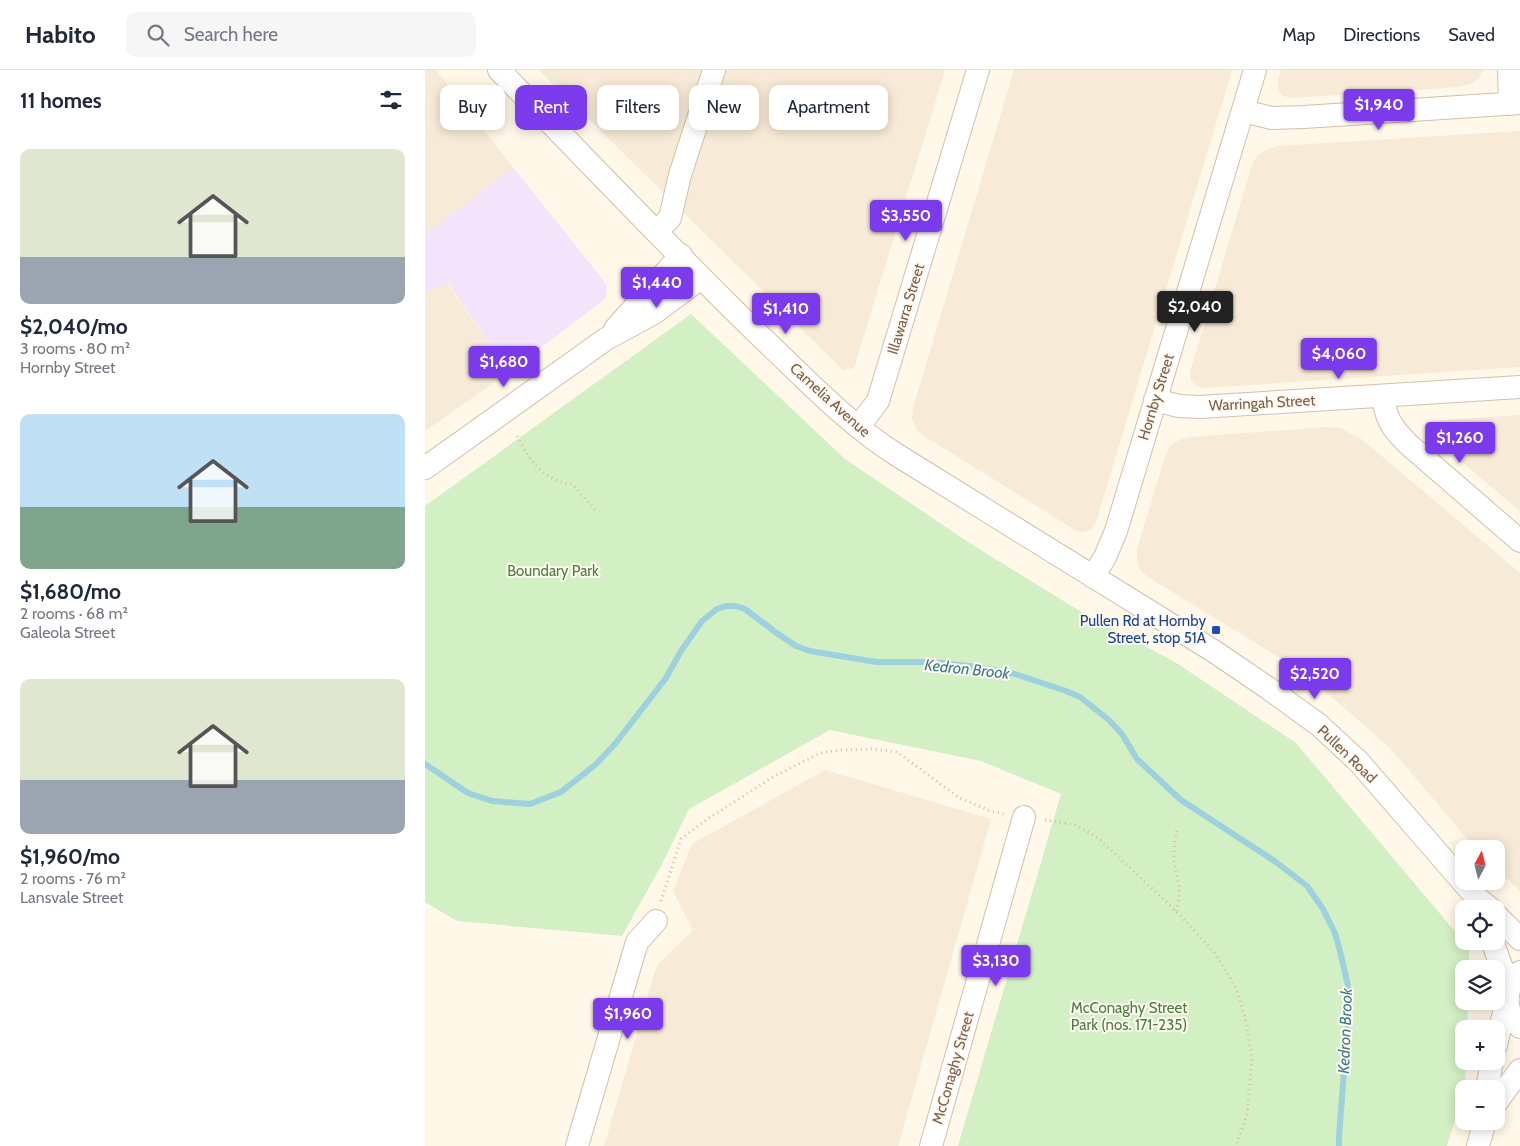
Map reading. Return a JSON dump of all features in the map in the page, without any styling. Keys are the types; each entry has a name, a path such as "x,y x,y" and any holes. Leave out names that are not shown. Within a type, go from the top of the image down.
{"street":[{"name":"Camelia Avenue","path":"499,70 681,255 701,278 858,427 897,455 1093,577"},
{"path":"657,231 670,218 681,175 714,70"},
{"name":"Illawarra Street","path":"858,427 878,401 978,70"},
{"name":"Hornby Street","path":"1093,577 1105,557 1116,531 1255,70"},
{"path":"1243,111 1273,118 1515,103 1509,70"},
{"path":"606,339 681,255"},
{"path":"425,468 606,339 654,313 701,278"},
{"name":"Warringah Street","path":"1155,400 1179,406 1200,407 1520,387"},
{"path":"1383,396 1385,413 1397,433 1520,540"},
{"name":"Pullen Road","path":"1093,577 1222,657 1319,726 1358,761 1478,900"},
{"name":"McConaghy Street","path":"931,1146 1024,817"},
{"path":"577,1146 637,942 656,921"},
{"path":"1505,924 1520,939"},
{"path":"1496,950 1512,986 1509,1012 1515,1023 1520,1027"},
{"path":"1503,1020 1512,986"},
{"path":"1505,1091 1520,1070"},
{"path":"1478,1146 1482,1130"}],"path":[{"path":"517,436 528,457 542,473 562,484 572,484 595,510"},
{"path":"1176,911 1179,903 1180,885 1173,854 1177,829"}],"shaded area":[{"path":"425,70 436,70 448,85 440,85 440,130 484,130 513,167 425,235"},
{"path":"539,70 945,70 854,368 843,370 600,130 679,130 679,85 597,85 597,127 587,117 587,85 554,85"},
{"path":"1014,70 1232,70 1096,522 1091,529 1083,532 1075,530 924,436 916,429 912,418 913,408"},
{"path":"1281,70 1483,70 1479,78 1470,84 1459,87 1291,98 1283,96 1278,90"},
{"path":"1520,131 1520,367 1204,388 1196,386 1191,380 1190,372 1252,165 1257,156 1277,146"},
{"path":"513,167 607,285 606,298 509,372 448,283 425,292 425,235"},
{"path":"447,283 509,372 425,431 425,292"},
{"path":"1520,415 1520,511 1436,440 1431,432 1434,424 1442,420"},
{"path":"1327,427 1340,428 1360,438 1520,573 1520,891 1505,877 1505,840 1468,840 1390,748 1303,672 1148,577 1140,570 1137,549 1165,457 1170,446 1179,440 1190,437"},
{"path":"825,770 991,819 898,1146 604,1146 657,965 693,930 673,891 692,844"}],"green space":[{"path":"691,314 845,459 971,544 1083,613 1175,662 1296,743 1455,931 1455,950 1469,950 1469,960 1455,960 1455,1010 1468,1010 1467,1020 1455,1020 1455,1070 1466,1070 1465,1080 1455,1080 1455,1120 1447,1146 958,1146 1061,794 981,761 830,730 689,809 661,866 622,936 457,921 425,902 425,506"}],"waterway":[{"name":"Kedron Brook","path":"425,764 468,793 492,801 530,804 561,792 595,765 615,744 666,678 681,651 702,621 717,609 726,606 736,606 745,609 796,646 810,651 876,662 932,662 969,666 1015,674 1066,691 1080,697 1109,720 1122,734 1137,759 1181,800 1276,862 1307,886 1323,909 1335,933 1348,986 1348,1021 1339,1146"}],"place":[{"name":"Pullen Rd at Hornby Street, stop 51A","path":"1216,630"}],"park label":[{"name":"Boundary Park","path":"553,571"},
{"name":"McConaghy Street Park (nos. 171-235)","path":"1129,1016"}]}
